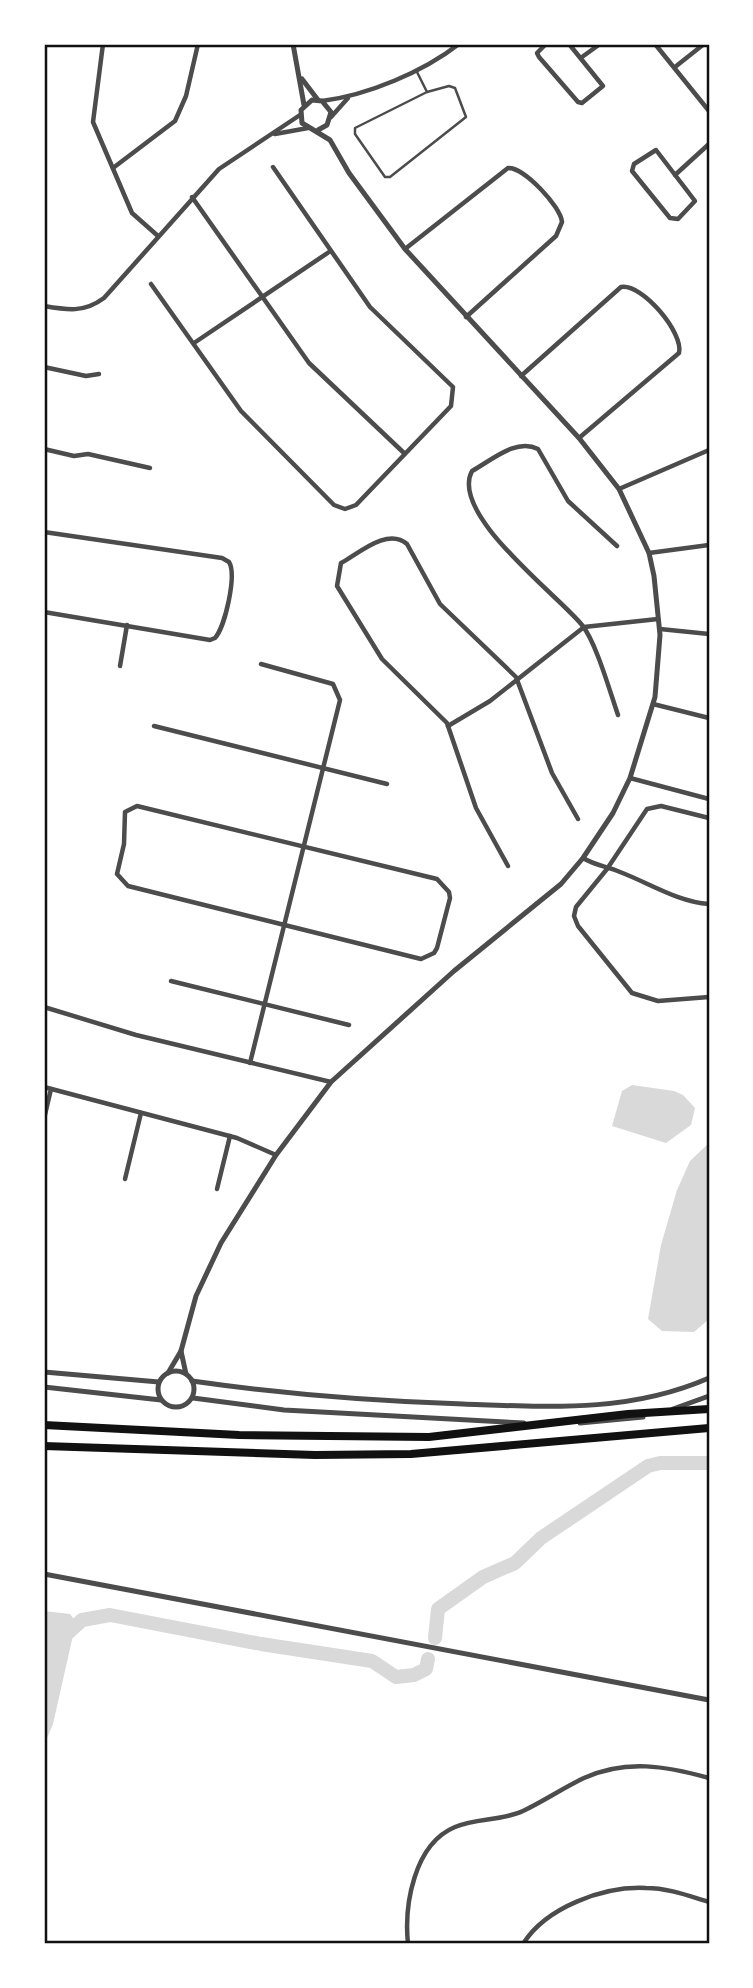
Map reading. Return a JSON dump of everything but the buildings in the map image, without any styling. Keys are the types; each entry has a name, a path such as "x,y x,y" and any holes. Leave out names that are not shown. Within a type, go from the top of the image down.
{"highway":[{"path":"44,1425 239,1435 429,1437 628,1414 709,1409"},
{"path":"44,1446 237,1453 411,1454 709,1427"}],"street":[{"path":"103,44 92,118 132,213 158,236"},
{"path":"113,168 175,121 186,96 198,44"},
{"path":"44,306 71,311 95,304 192,197 240,153 274,134 300,115 304,106 293,44"},
{"path":"304,106 348,98 416,69 459,44"},
{"path":"546,44 537,53 539,57 578,102 582,103 603,86 569,44"},
{"path":"582,57 600,44"},
{"path":"655,44 709,111"},
{"path":"674,67 704,44"},
{"path":"300,77 329,108 330,140"},
{"path":"318,130 348,98"},
{"path":"300,115 308,128"},
{"path":"44,1372 159,1382 168,1373 181,1351 196,1296 221,1242 276,1155 331,1082 454,971 561,884 583,858 613,813 630,778 653,704 660,629 649,554 619,489 579,438 405,249 349,173 330,140 318,130 308,128 274,134"},
{"path":"675,175 709,144"},
{"path":"656,150 675,175 695,201 674,220 632,167 656,150"},
{"path":"151,284 248,418 334,505 345,509 356,505 451,406 455,394 449,383 370,307 273,167"},
{"path":"405,249 508,168 523,171 558,209 562,222 556,236 466,317"},
{"path":"192,197 309,363 404,453"},
{"path":"194,343 330,252"},
{"path":"521,376 621,287 632,286 641,292 679,336 679,353 579,438"},
{"path":"44,367 86,376 99,374"},
{"path":"617,546 568,500 538,449 522,444 472,471 468,477 470,493 498,543 584,627 618,715"},
{"path":"44,449 74,456 88,454 150,468"},
{"path":"619,489 709,450"},
{"path":"44,532 222,558 232,567 222,628 215,638 210,640 44,612"},
{"path":"508,866 476,808 448,726 382,659 337,586 341,563 388,537 404,540 440,604 516,677 552,774 578,819"},
{"path":"649,554 709,545"},
{"path":"448,726 489,701 516,677 584,627 659,619"},
{"path":"120,666 127,625"},
{"path":"660,629 709,634"},
{"path":"250,1063 340,699 338,692 327,682 261,664"},
{"path":"653,704 709,718"},
{"path":"154,726 387,783"},
{"path":"630,778 709,799"},
{"path":"137,806 304,846 437,879 449,892 444,925 434,953 421,959 128,887 117,874 124,844 125,812 137,806"},
{"path":"709,818 661,806 651,807 643,813 607,869 574,912 578,926 632,993 657,1001 709,997"},
{"path":"583,858 692,902 709,904"},
{"path":"171,981 349,1024"},
{"path":"44,1007 136,1035 331,1082"},
{"path":"44,1087 230,1136 276,1155"},
{"path":"44,1119 51,1089"},
{"path":"125,1180 141,1113"},
{"path":"217,1189 230,1136"},
{"path":"181,1351 186,1374 192,1381 193,1398"},
{"path":"168,1373 186,1374"},
{"path":"192,1381 286,1394 541,1408 598,1407 641,1400 679,1391 709,1378"},
{"path":"159,1382 161,1400"},
{"path":"44,1387 161,1400 178,1408 193,1398 284,1410 539,1424 595,1423 650,1416 709,1395"},
{"path":"44,1574 709,1700"},
{"path":"408,1944 408,1912 418,1868 427,1853 453,1827 522,1811 585,1777 620,1768 648,1764 709,1778"},
{"path":"523,1944 546,1921 582,1899 645,1887 709,1902"}],"lane":[{"path":"416,69 428,92"},
{"path":"449,86 455,88 466,117 390,177 385,177 355,134 355,128 428,92 449,86"}],"shaded area":[{"path":"632,1085 674,1091 683,1095 695,1108 691,1125 666,1143 612,1126 622,1091"},
{"path":"709,1143 709,1319 694,1332 662,1331 648,1319 661,1245 677,1190 690,1161"},
{"path":"44,1611 70,1614 76,1622 53,1724 44,1745"}],"waterway":[{"path":"435,1638 438,1609 483,1577 515,1563 541,1538 648,1466 660,1463 709,1463"},
{"path":"44,1655 82,1620 110,1615 261,1644 372,1661 396,1677 414,1675 426,1669 428,1659"}]}
